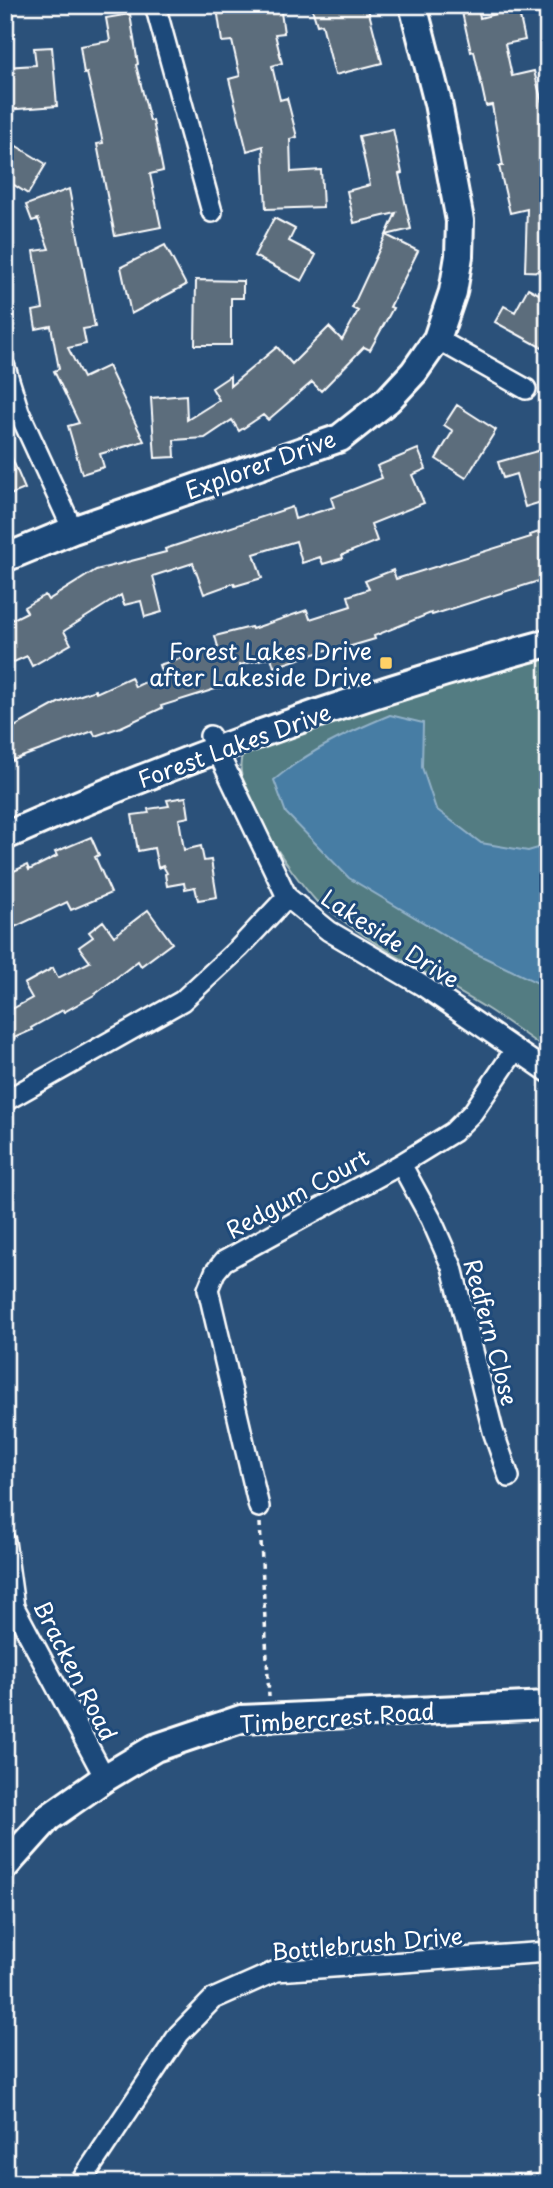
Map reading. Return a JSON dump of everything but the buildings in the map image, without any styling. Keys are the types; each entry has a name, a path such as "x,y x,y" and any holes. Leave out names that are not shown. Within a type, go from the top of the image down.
{"street":[{"path":"155,5 212,212"},
{"name":"Explorer Drive","path":"5,558 73,530 340,438 388,400 414,372 437,339 453,292 459,256 460,221 438,103 413,5"},
{"path":"437,339 526,389"},
{"path":"5,367 19,412 73,530"},
{"name":"Forest Lakes Drive","path":"5,836 213,742 254,718 440,658 548,628"},
{"name":"Forest Lakes Drive","path":"5,820 94,781 213,742 458,667 548,643"},
{"name":"Lakeside Drive","path":"213,742 287,897 329,931 423,986 548,1072"},
{"path":"5,1101 182,1001 239,948 287,897"},
{"name":"Redgum Court","path":"259,1507 208,1289 215,1272 224,1261 401,1164 453,1132 473,1112 515,1050"},
{"name":"Redfern Close","path":"401,1164 452,1268 493,1431 509,1477"},
{"name":"Bracken Road","path":"5,1541 10,1608 104,1778"},
{"name":"Timbercrest Road","path":"5,1866 48,1818 104,1778 155,1748 241,1719 548,1706"},
{"name":"Bottlebrush Drive","path":"80,2183 179,2034 213,1999 276,1971 548,1952"}],"path":[{"path":"259,1507 271,1717"},
{"path":"477,2183 531,2173 548,2181"}],"green space":[{"path":"548,654 548,1051 489,1010 359,933 317,902 292,871 262,825 242,778 241,759 249,745"}],"water":[{"path":"390,715 423,723 422,767 436,809 481,843 528,851 548,845 548,988 473,952 349,878 286,813 274,780 329,743"}],"place":[{"name":"Forest Lakes Drive after Lakeside Drive","path":"386,663"}]}
